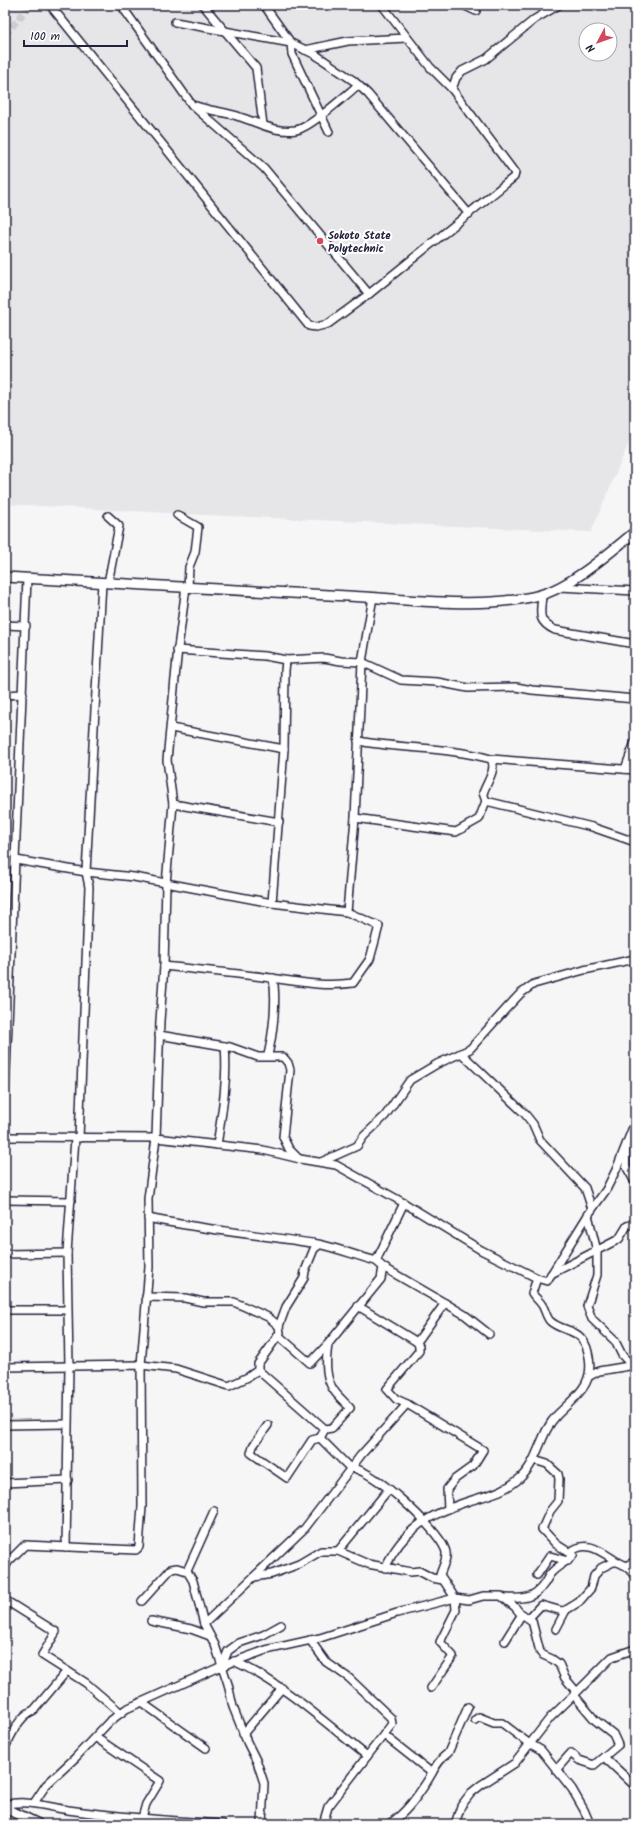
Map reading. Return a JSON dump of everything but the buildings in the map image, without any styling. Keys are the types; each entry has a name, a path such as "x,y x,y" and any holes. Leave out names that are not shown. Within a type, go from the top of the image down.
{"street":[{"path":"50,5 309,326 316,328 328,324 370,294 514,177 516,173 452,89 430,68 382,5"},
{"path":"121,5 192,105 264,168 370,294"},
{"path":"204,5 256,68 262,125"},
{"path":"264,5 291,43 292,54 329,132"},
{"path":"463,5 476,11"},
{"path":"452,89 456,78 462,72 486,59 534,19 559,5"},
{"path":"175,22 291,43 316,55 358,85 368,94 469,214"},
{"path":"305,50 348,42 407,38"},
{"path":"192,105 239,116 272,129 296,130 321,114 358,85"},
{"path":"5,1568 8,1562 25,1545 136,1550 139,1547 142,1506 141,1365 149,1267 148,1199 156,1138 159,1035 164,966 166,884 173,804 167,760 178,650 189,567 195,552 198,527 189,520 177,515"},
{"path":"66,1547 69,1366 67,1252 77,1138 89,887 86,872 105,583 119,526 108,516"},
{"path":"5,577 373,597 479,602 509,601 542,595 560,587 590,567 635,532"},
{"path":"5,1094 7,990 16,860 27,579"},
{"path":"560,587 635,591"},
{"path":"542,595 541,617 545,625 555,630 635,644"},
{"path":"347,912 354,818 362,662 373,597"},
{"path":"5,625 26,626"},
{"path":"178,650 265,656 286,660 324,658 341,662 362,662 400,680 437,682 468,688 516,687 532,690 635,699"},
{"path":"272,903 284,749 286,660"},
{"path":"5,694 23,694"},
{"path":"171,728 284,749"},
{"path":"358,741 378,745 466,753 491,759 625,768 635,770"},
{"path":"625,768 635,742"},
{"path":"354,818 456,832 479,818 486,801 483,793 493,770 494,764 491,759"},
{"path":"486,801 592,827 635,842"},
{"path":"173,804 279,822"},
{"path":"16,860 86,872 134,877 272,903 347,912 379,926 370,959 353,983 336,986 313,985 273,978 164,966"},
{"path":"5,918 13,918"},
{"path":"321,1162 357,1146 364,1136 385,1116 410,1080 470,1049 520,994 534,984 565,975 635,959"},
{"path":"268,1055 271,1040 274,996 273,978"},
{"path":"159,1035 225,1046 258,1057 268,1055 283,1057 290,1066 290,1079 286,1096 283,1137 289,1149 300,1159"},
{"path":"217,1145 226,1056 225,1046"},
{"path":"461,1053 525,1114 533,1124 540,1140 585,1188 597,1251 596,1275 587,1306 592,1319 615,1341 622,1355 634,1365"},
{"path":"5,1137 156,1138 263,1150 300,1159 336,1164 481,1250 537,1278 547,1281 590,1212 606,1190 616,1170 635,1122"},
{"path":"625,1145 626,1166 635,1182"},
{"path":"5,1200 71,1201"},
{"path":"376,1262 404,1203"},
{"path":"148,1218 180,1225 319,1245 376,1262 382,1267 465,1315 489,1334"},
{"path":"551,1274 619,1239 627,1226 635,1223"},
{"path":"319,1245 314,1249 305,1271 304,1278 286,1307 279,1326 278,1335 258,1364 258,1370 325,1429 332,1428 350,1408 332,1388 326,1354 328,1344"},
{"path":"5,1254 67,1252"},
{"path":"278,1335 310,1363 328,1344 381,1279 382,1267"},
{"path":"537,1278 532,1293 541,1303 550,1321 573,1331 581,1338 588,1351 590,1376"},
{"path":"146,1297 185,1298 203,1302 234,1302 262,1313 279,1326"},
{"path":"417,1342 445,1303"},
{"path":"358,1306 417,1342 419,1346 419,1351 387,1389 396,1399 407,1404 483,1450 472,1466 455,1479 447,1489 448,1509"},
{"path":"5,1310 67,1310"},
{"path":"5,1367 141,1365 176,1369 228,1386 248,1377 258,1370"},
{"path":"384,1568 397,1544 423,1520 448,1509 504,1490 529,1470 542,1439 556,1416 571,1403 590,1376 598,1371 634,1365"},
{"path":"204,1624 305,1528 350,1468 407,1404"},
{"path":"5,1425 67,1424"},
{"path":"268,1425 253,1446 250,1453 287,1478 312,1440 320,1438 325,1429"},
{"path":"320,1438 350,1468"},
{"path":"34,1803 46,1785 109,1722 121,1713 141,1702 234,1661 266,1650 310,1640 397,1613 455,1598 469,1600 484,1596 501,1596 505,1598 526,1599 535,1595 540,1591 553,1571 568,1561 573,1555 556,1544 542,1528 550,1512 558,1501 559,1479 558,1474 547,1464 534,1460"},
{"path":"350,1468 358,1467 398,1496 423,1520 445,1548 446,1558 440,1575 455,1598 456,1610 440,1642 453,1656 431,1688"},
{"path":"5,1482 68,1480"},
{"path":"338,1551 389,1489"},
{"path":"187,1571 214,1510"},
{"path":"569,1553 576,1547 588,1546 626,1566 635,1576"},
{"path":"254,1577 272,1574 299,1564 321,1551 338,1551 368,1564 384,1568 419,1572 432,1578 443,1580"},
{"path":"537,1575 550,1556 568,1561"},
{"path":"626,1566 635,1561"},
{"path":"529,1618 541,1605 562,1612 579,1602 591,1588 594,1576 601,1568 618,1562"},
{"path":"142,1602 171,1569 177,1568 187,1571 193,1581 204,1624 222,1666 233,1707 243,1734 257,1762 264,1783 262,1824"},
{"path":"505,1598 534,1623 540,1652 543,1655 552,1658 559,1664 565,1678 575,1690 574,1695 595,1720 613,1734 618,1745 594,1766 579,1760 571,1753 556,1770"},
{"path":"5,1600 56,1632 42,1655 86,1684 121,1713"},
{"path":"556,1629 566,1610"},
{"path":"505,1641 522,1614"},
{"path":"151,1621 191,1629 210,1636"},
{"path":"222,1666 228,1651 239,1643 262,1635 281,1625"},
{"path":"310,1640 326,1662 350,1678 391,1718 392,1724 328,1807 323,1824"},
{"path":"455,1824 461,1806 471,1793 487,1780 515,1763 550,1718 612,1656 635,1649"},
{"path":"234,1661 253,1670 282,1688 367,1756"},
{"path":"5,1746 20,1720 27,1713 34,1710 67,1671"},
{"path":"243,1734 282,1688"},
{"path":"141,1702 206,1748"},
{"path":"389,1824 402,1816 416,1798 442,1758 448,1754 468,1707"},
{"path":"475,1720 478,1717 494,1723 502,1723 541,1750 572,1789 590,1824"},
{"path":"384,1735 432,1773"},
{"path":"95,1737 160,1780 146,1804 142,1818"},
{"path":"604,1757 635,1786"},
{"path":"5,1807 16,1802 34,1803 68,1810 142,1818 222,1824"},
{"path":"5,1807 38,1824"}],"shaded area":[{"name":"Sokoto State Polytechnic","path":"5,5 622,5 635,12 635,428 591,532 204,515 5,504"}],"tunnel":[{"path":"5,35 30,5"}],"place":[{"name":"Sokoto State Polytechnic","path":"320,241"}]}
